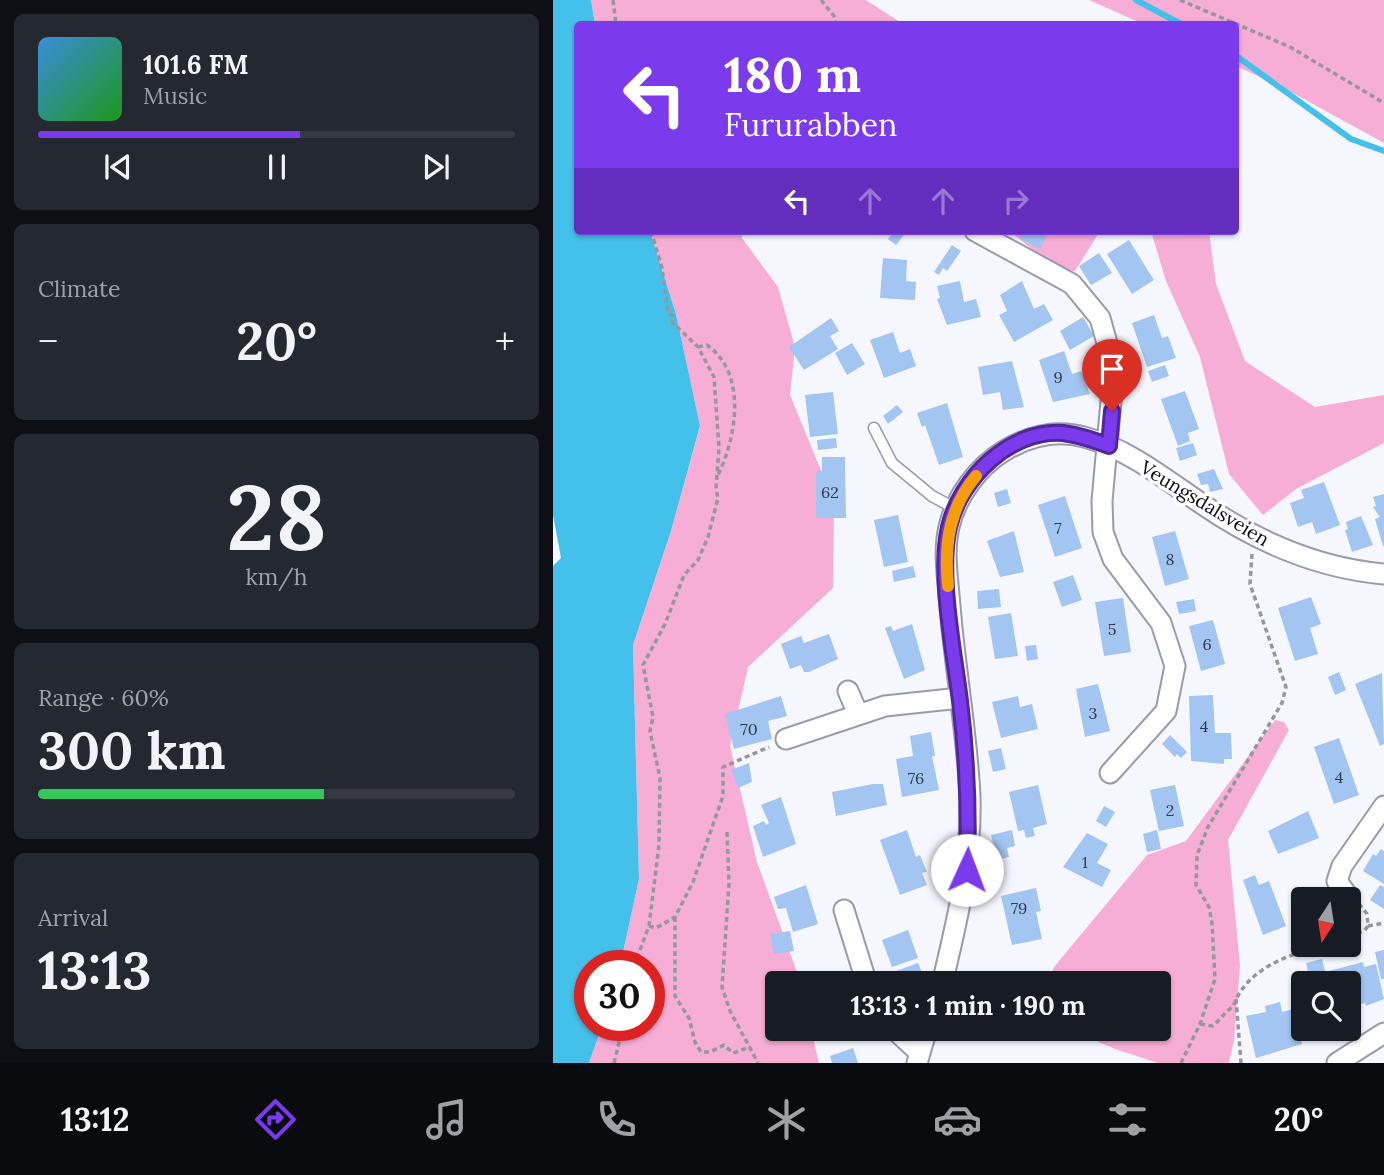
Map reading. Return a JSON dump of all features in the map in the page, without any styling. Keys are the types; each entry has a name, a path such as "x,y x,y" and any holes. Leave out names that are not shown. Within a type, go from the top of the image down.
{"street":[{"path":"982,235 1072,284 1100,318 1114,368 1102,501 1103,532 1114,559 1161,623 1175,666 1165,711 1110,773"},
{"name":"Veungsdalsveien","path":"944,971 967,870 970,796 946,567 949,527 956,509 982,468 1021,440 1062,433 1109,446 1258,539 1327,565 1384,574"},
{"path":"848,691 858,714"},
{"path":"786,739 885,706 960,698"},
{"path":"1342,887 1337,881 1342,866 1384,806"},
{"path":"844,910 863,971"},
{"path":"1337,1063 1384,1033"},
{"path":"904,1041 918,1058"},
{"path":"918,1058 923,1041"}],"lane":[{"path":"874,428 892,463 932,496 956,509"}],"path":[{"path":"613,0 616,21"},
{"path":"821,0 835,21"},
{"path":"1180,0 1229,21"},
{"path":"1239,25 1290,47 1384,103"},
{"path":"640,950 649,926 659,845 660,778 643,664 665,624 684,575 698,560 708,537 718,498 719,448 714,377 698,347 672,322 672,314 668,313 661,268 652,235"},
{"path":"698,347 707,345 722,355 735,389 733,430 726,459 717,476"},
{"path":"1181,1063 1200,1024 1215,979 1209,907 1196,885 1197,855 1208,827 1282,703 1286,687 1249,584 1249,560 1258,539"},
{"path":"750,1047 733,1053 724,1045 710,1052 701,1052 695,1042 689,1018 675,996 675,917 693,882 723,796 723,767 786,739"},
{"path":"727,832 729,884 722,987 730,1011 758,1063"},
{"path":"1361,906 1368,926"},
{"path":"649,926 656,928 675,917"},
{"path":"1361,932 1368,926 1384,923"},
{"path":"1200,1024 1212,1026 1219,1021 1224,1012 1233,1007 1236,997 1250,976 1291,955"},
{"path":"1236,997 1241,1063"},
{"path":"614,1063 619,1041"}],"shaded area":[{"path":"591,0 866,0 898,21 594,21"},
{"path":"1089,0 1384,0 1384,143 1282,87 1239,67 1239,21 1136,21"},
{"path":"651,235 742,235 778,287 795,347 790,395 834,502 833,588 748,667 730,746 757,862 797,971 765,971 765,1041 814,1041 819,1063 589,1063 597,1041 665,1041 665,950 623,950 639,879 633,645 671,531 700,427 676,314"},
{"path":"1014,235 1098,235 1075,271 1060,271"},
{"path":"1152,235 1210,235 1216,284 1245,361 1315,407 1384,395 1384,443 1296,489 1263,515 1229,474 1200,357 1166,281"},
{"path":"1275,720 1284,722 1289,730 1228,840 1240,965 1234,1040 1229,1063 1158,1063 1097,1041 1171,1041 1171,971 1052,971 1147,855 1186,841"}],"water":[{"path":"553,0 591,0 594,21 574,21 574,235 651,235 676,314 700,426 671,531 633,645 639,879 623,950 574,950 574,1041 597,1041 589,1063 553,1063 553,566 561,558 553,515"}],"building":[{"path":"891,235 904,235 896,245 888,239"},
{"path":"1022,235 1047,235 1040,249 1020,239"},
{"path":"1129,240 1154,280 1132,294 1107,254"},
{"path":"952,245 961,251 947,271 943,268 939,275 934,272"},
{"path":"1099,253 1112,273 1091,285 1079,266"},
{"path":"883,258 907,260 906,281 916,282 915,300 880,298"},
{"path":"960,281 964,302 976,299 981,317 947,325 937,299 940,298 937,286"},
{"path":"1022,281 1034,309 1044,304 1053,320 1014,342 999,315 1007,311 1000,295"},
{"path":"1154,315 1162,338 1168,336 1176,358 1147,367 1132,323"},
{"path":"1083,317 1094,336 1070,350 1060,331"},
{"path":"831,318 839,331 830,336 838,349 804,370 789,347"},
{"path":"893,332 900,353 910,349 916,366 884,378 870,340"},
{"path":"852,343 865,364 847,375 835,353"},
{"path":"1064,351 1072,374 1081,371 1090,394 1053,402 1039,360"},
{"path":"1012,361 1024,407 1003,410 1000,392 983,395 978,367"},
{"path":"1165,365 1169,376 1152,382 1148,371"},
{"path":"1185,391 1199,429 1188,433 1190,441 1178,446 1161,399"},
{"path":"833,392 838,434 810,437 805,395"},
{"path":"947,403 963,457 939,465 925,425 922,427 917,413"},
{"path":"897,405 903,412 888,424 883,416"},
{"path":"836,438 837,448 818,450 817,440"},
{"path":"1193,443 1197,455 1180,461 1176,448"},
{"path":"822,457 845,457 846,518 816,518 816,471 822,471"},
{"path":"1214,469 1223,489 1210,492 1208,484 1201,485 1197,474"},
{"path":"1324,482 1340,525 1316,534 1312,522 1298,527 1290,503 1304,498 1301,490"},
{"path":"1007,489 1011,503 998,507 994,493"},
{"path":"1384,494 1383,546 1375,519 1380,517 1373,507 1376,506 1373,497"},
{"path":"1065,496 1082,548 1055,557 1038,505"},
{"path":"898,515 908,562 884,567 874,520"},
{"path":"1361,516 1373,545 1352,552 1345,530 1348,529 1346,522"},
{"path":"1014,531 1024,572 1000,577 987,541"},
{"path":"1175,531 1189,579 1165,586 1152,537"},
{"path":"913,566 916,577 894,582 892,571"},
{"path":"1073,575 1082,600 1062,607 1053,582"},
{"path":"999,589 1001,607 978,609 977,591"},
{"path":"1311,597 1321,624 1310,628 1318,654 1295,661 1278,608"},
{"path":"1123,598 1131,652 1104,656 1095,602"},
{"path":"1194,599 1196,611 1179,614 1176,602"},
{"path":"1011,613 1018,656 995,659 988,617"},
{"path":"1213,620 1225,664 1201,671 1189,626"},
{"path":"912,624 925,670 904,679 885,628 891,626 893,631"},
{"path":"829,634 838,659 809,672 804,672 801,665 790,669 781,644 801,636 804,643"},
{"path":"1036,645 1038,659 1027,661 1025,646"},
{"path":"1339,672 1346,690 1335,695 1328,677"},
{"path":"1382,673 1384,744 1380,746 1355,684"},
{"path":"1098,684 1110,731 1085,737 1076,689"},
{"path":"1213,695 1215,733 1231,733 1232,759 1224,759 1224,764 1191,761 1189,696"},
{"path":"781,696 787,716 768,721 772,739 734,749 725,714"},
{"path":"1018,696 1020,707 1032,704 1038,729 1001,738 992,702"},
{"path":"931,732 935,756 932,756 939,790 902,797 896,759 913,756 910,736"},
{"path":"1170,735 1187,752 1181,758 1177,754 1175,757 1162,744"},
{"path":"1339,738 1359,795 1334,804 1314,747"},
{"path":"1001,748 1006,769 993,772 988,751"},
{"path":"749,763 752,782 738,788 731,770"},
{"path":"883,784 887,805 836,816 832,792"},
{"path":"1038,785 1047,824 1033,828 1035,836 1026,838 1024,830 1018,831 1009,792"},
{"path":"1175,785 1184,826 1159,831 1150,790"},
{"path":"781,797 796,844 763,857 753,826 764,821 766,825 769,823 761,805"},
{"path":"1104,806 1115,812 1106,827 1096,821"},
{"path":"1308,811 1319,838 1278,854 1268,831"},
{"path":"907,830 916,857 920,855 927,872 922,873 927,885 900,895 880,840"},
{"path":"1012,830 1015,846 1007,848 1009,857 997,860 991,835"},
{"path":"1157,830 1161,849 1147,852 1143,834"},
{"path":"1087,833 1108,844 1097,863 1111,870 1102,887 1063,867"},
{"path":"1381,849 1384,851 1384,884 1363,871 1373,854 1376,856"},
{"path":"1255,875 1259,885 1269,881 1286,926 1263,935 1243,880"},
{"path":"806,885 818,924 793,932 786,908 778,909 774,897"},
{"path":"1380,885 1384,887 1384,909 1370,900"},
{"path":"1036,888 1041,911 1036,912 1042,939 1012,945 1001,896"},
{"path":"908,930 918,958 892,967 882,940"},
{"path":"790,931 794,951 774,954 770,934"},
{"path":"1384,950 1384,979 1381,979 1375,952"},
{"path":"1322,959 1325,971 1308,971 1306,963"},
{"path":"1363,962 1364,967 1376,964 1384,999 1366,1006 1365,1003 1361,1004 1361,971 1329,971"},
{"path":"918,963 921,971 896,971"},
{"path":"1280,1002 1282,1012 1291,1010 1291,1041 1301,1041 1302,1044 1256,1058 1246,1016 1266,1012 1265,1006"},
{"path":"853,1048 858,1063 832,1063 830,1056"}],"waterway":[{"path":"1136,0 1175,21"},
{"path":"1239,58 1351,139 1384,151"}],"slow traffic":[{"path":"948,586 946,567 949,527 963,494 976,476"}],"route":[{"path":"967,870 970,796 946,567 949,527 969,484 982,468 998,455 1021,440 1043,434 1062,433 1109,446 1112,411"}]}
